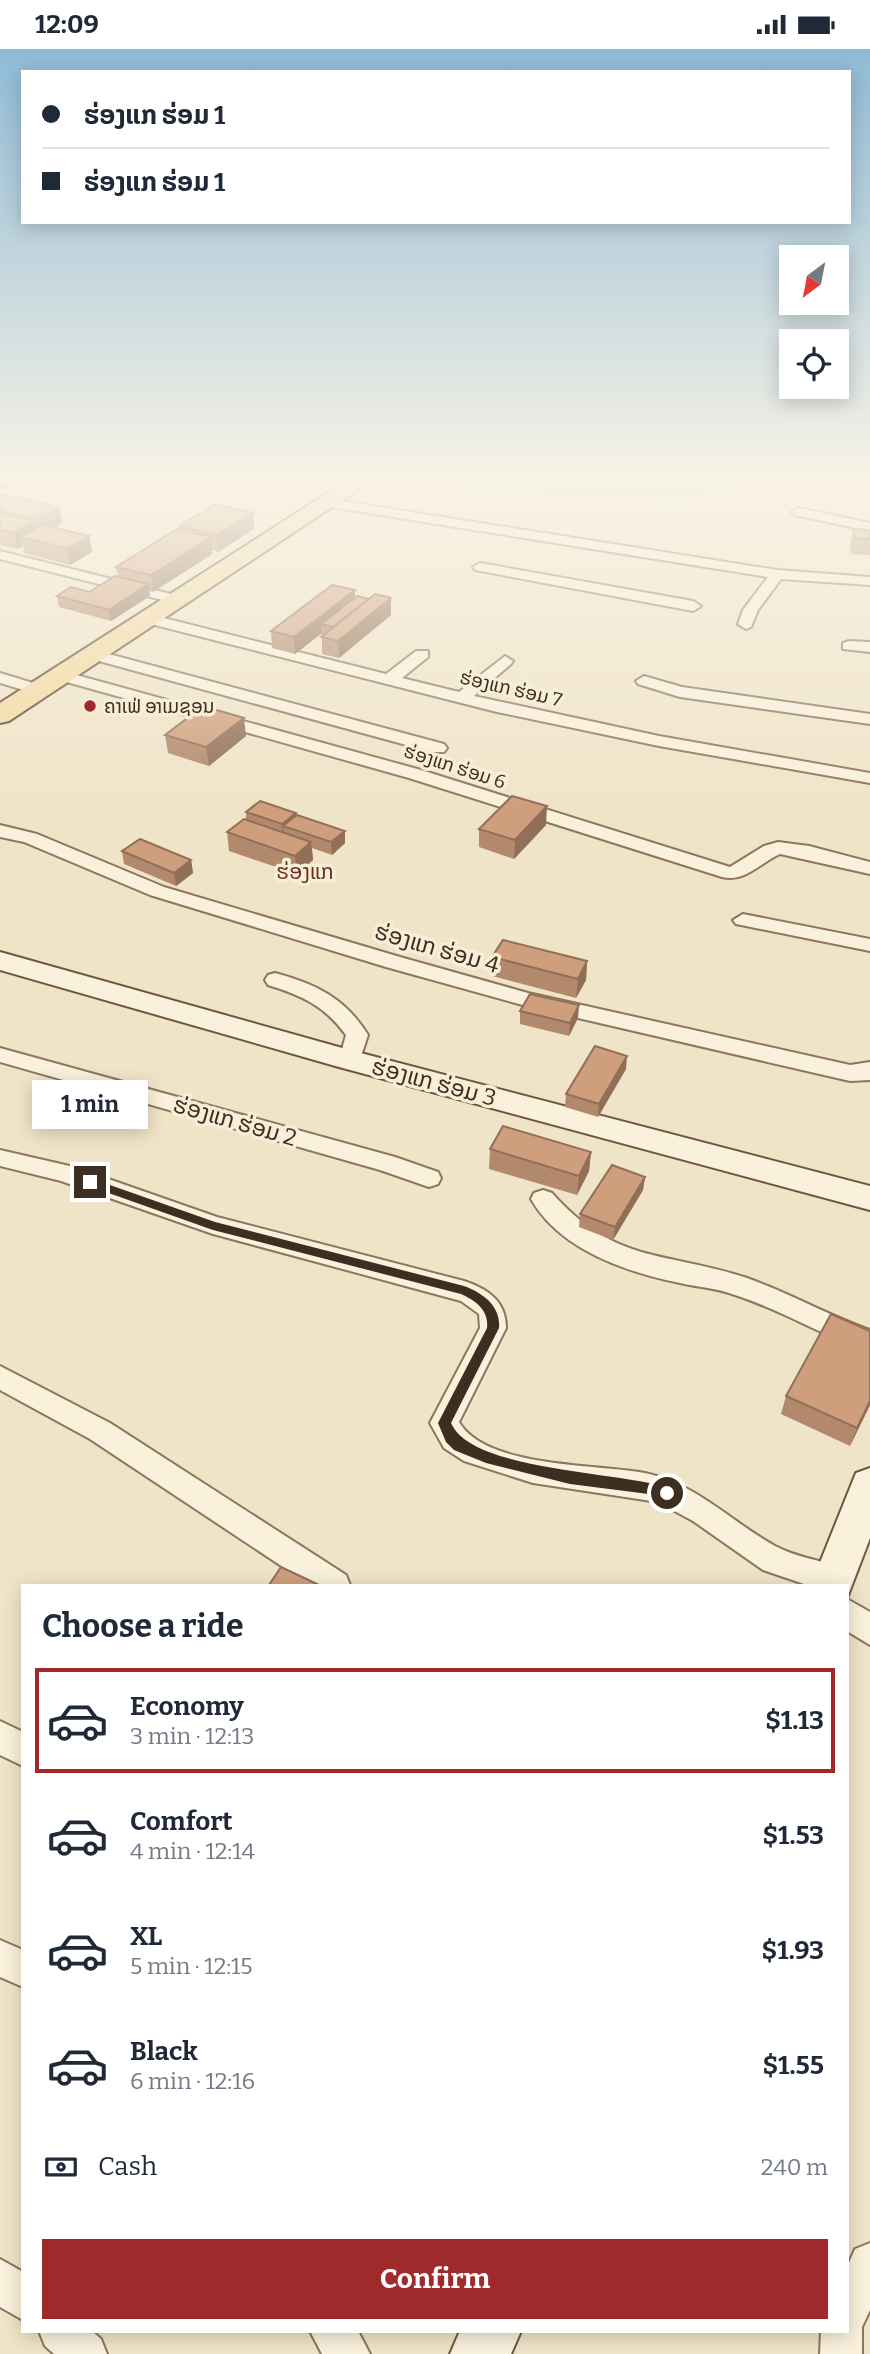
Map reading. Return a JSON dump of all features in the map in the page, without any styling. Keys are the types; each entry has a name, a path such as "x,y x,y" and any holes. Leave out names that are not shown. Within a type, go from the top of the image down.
{"main road":[{"path":"0,715 194,590"}],"street":[{"path":"137,590 178,600"},
{"path":"594,590 693,606"},
{"path":"746,624 751,610 766,590"},
{"name":"ຮ່ອງແກ ຮ່ອມ 7","path":"148,619 462,698 659,741 870,778"},
{"path":"849,646 870,647"},
{"path":"388,681 422,654"},
{"path":"94,655 438,748"},
{"path":"462,698 505,661"},
{"name":"ຮ່ອງແກ ຮ່ອມ 6","path":"62,676 415,774 729,873 737,872 771,851 787,848 870,868"},
{"path":"0,678 40,690"},
{"path":"644,681 680,692 870,719"},
{"name":"ຮ່ອງແກ ຮ່ອມ 4","path":"0,831 30,838 158,891 526,999 850,1073 863,1074 870,1069"},
{"path":"743,920 870,945"},
{"name":"ຮ່ອງແກ ຮ່ອມ 3","path":"0,961 350,1060 870,1198"},
{"path":"275,980 319,994 342,1012 357,1035 350,1060"},
{"name":"ຮ່ອງແກ ຮ່ອມ 2","path":"0,1055 373,1159 429,1178"},
{"path":"0,1158 65,1173 213,1226 464,1290 481,1298 494,1317 493,1328 444,1423 446,1431 459,1446 486,1458 570,1478 647,1486 687,1500 715,1517 755,1550 801,1570 825,1584"},
{"path":"543,1199 562,1223 617,1256 670,1271 736,1284 783,1301 815,1320 870,1341"},
{"path":"0,1377 100,1431 333,1584"},
{"path":"841,1584 866,1507"},
{"path":"849,1605 870,1630"},
{"path":"0,1737 21,1748"},
{"path":"0,1958 21,1968"},
{"path":"849,2308 870,2264"},
{"path":"0,2280 21,2297"},
{"path":"62,2333 86,2354"},
{"path":"333,2333 349,2354"},
{"path":"479,2354 491,2333"},
{"path":"841,2354 842,2333"}],"building":[{"path":"67,590 89,592 93,590 140,590 109,610 57,596"},
{"path":"326,590 355,590 294,637 271,631"},
{"path":"375,594 391,598 338,641 321,637"},
{"path":"357,596 369,599 333,627 321,624"},
{"path":"203,706 244,718 206,747 165,735"},
{"path":"512,796 547,806 515,840 479,829"},
{"path":"260,801 296,813 282,824 246,812"},
{"path":"297,815 345,831 331,842 283,826"},
{"path":"244,819 311,842 295,856 227,832"},
{"path":"140,839 191,860 174,873 122,851"},
{"path":"503,940 587,961 578,979 492,957"},
{"path":"530,994 579,1005 570,1023 520,1011"},
{"path":"595,1046 627,1056 599,1104 566,1094"},
{"path":"503,1126 591,1152 579,1176 490,1149"},
{"path":"612,1165 645,1177 615,1227 580,1214"},
{"path":"831,1314 870,1331 870,1401 857,1428 786,1396"},
{"path":"281,1567 317,1584 270,1584"}],"place":[{"name":"ຄາເຟ່ ອາເມຊອນ","path":"90,706"}],"district":[{"name":"ຮ່ອງແກ","path":"305,872"}],"route":[{"path":"90,1182 213,1226 464,1290 481,1298 494,1317 493,1328 444,1423 451,1438 459,1446 486,1458 570,1478 647,1486 667,1493"}]}
